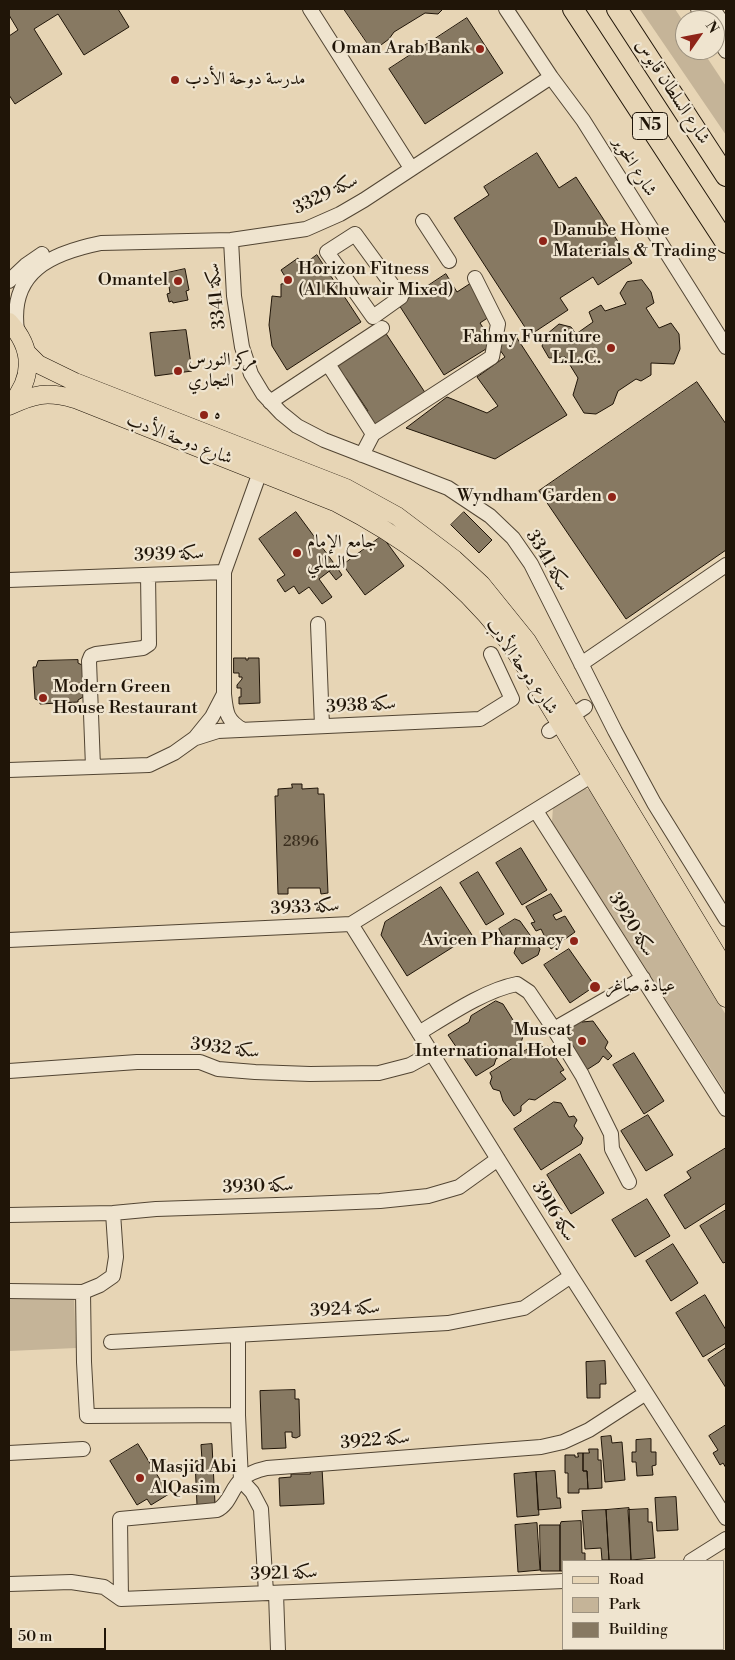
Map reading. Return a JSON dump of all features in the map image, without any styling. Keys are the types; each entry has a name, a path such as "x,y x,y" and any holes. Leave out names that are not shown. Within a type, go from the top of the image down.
{"highway":[{"name":"N5","path":"573,9 726,243"},
{"name":"شارع السلطان قابوس","path":"617,9 726,176"}],"main road":[{"path":"9,406 19,395 25,382 28,367 27,353 23,341 13,326"},
{"name":"شارع دوحة الأدب","path":"27,353 38,364 50,371 158,415 310,472 346,488 397,516 454,559 481,584 528,641 567,719 591,776 726,998"},
{"name":"شارع دوحة الأدب","path":"9,406 34,395 63,396 337,503 373,521 426,558 473,600 504,636 534,680 567,719 726,970"}],"street":[{"path":"310,9 411,168"},
{"name":"شارع الخوير","path":"506,9 551,77 584,120 726,347"},
{"path":"714,9 726,28"},
{"name":"سكة 3329","path":"13,326 18,297 25,281 36,268 52,258 101,243 231,240 306,229 340,214 551,77"},
{"path":"423,221 449,261"},
{"path":"355,234 401,297 372,317 327,252 355,234"},
{"name":"سكة 3341","path":"231,240 234,296 242,346 251,374 263,394 280,413 297,426 324,440 448,488 490,516 513,538 531,564 654,804 726,919"},
{"name":"سكة 3329","path":"9,281 26,265 46,252 66,246 84,247"},
{"path":"362,455 373,434 492,357 498,324 475,278"},
{"path":"270,402 382,328"},
{"path":"328,364 373,434"},
{"name":"سكة 3939","path":"9,580 224,572 260,472"},
{"path":"581,664 726,566"},
{"name":"سكة 3938","path":"224,572 224,694 228,717 236,726 243,730"},
{"path":"93,767 89,661 91,656 96,654 143,648 149,644 148,575"},
{"path":"318,624 322,726"},
{"name":"سكة 3938","path":"195,738 218,731 480,719 512,699 491,654"},
{"name":"سكة 3938","path":"9,770 150,765 174,753 195,738 212,717 224,694"},
{"name":"سكة 3933","path":"9,940 351,924 591,776"},
{"name":"سكة 3920","path":"536,811 726,1110"},
{"name":"سكة 3916","path":"351,924 571,1276 726,1518"},
{"path":"554,1029 643,978"},
{"path":"420,1033 503,986 517,984 529,992 582,1075 611,1134 612,1149 629,1182"},
{"name":"سكة 3932","path":"9,1071 137,1062 200,1062 218,1069 256,1072 310,1074 379,1073 410,1065 432,1053"},
{"name":"سكة 3930","path":"9,1215 113,1213 156,1209 380,1201 428,1196 459,1187 498,1160"},
{"path":"9,1291 83,1292 100,1285 113,1276 116,1257 113,1213"},
{"name":"سكة 3924","path":"111,1342 448,1323 524,1308 571,1276"},
{"path":"83,1292 87,1416 238,1415"},
{"path":"121,1599 120,1519 217,1510 224,1505 241,1480 238,1415 238,1335"},
{"name":"سكة 3922","path":"241,1480 254,1471 267,1468 541,1446 563,1442 589,1430 646,1393"},
{"path":"10,1453 83,1448"},
{"path":"241,1480 252,1492 260,1509 278,1651"},
{"path":"693,1560 726,1539"},
{"name":"سكة 3921","path":"121,1599 562,1580"},
{"path":"9,1584 71,1582 104,1587 121,1599"}],"green space":[{"path":"640,9 675,9 675,60 709,60 726,86 726,135"},
{"path":"584,788 591,790 726,1015 726,1093 552,822 553,807"},
{"path":"74,1296 76,1348 9,1351 9,1298"}],"building":[{"path":"9,9 118,9 129,27 84,55 58,14 34,29 62,74 15,104 9,95 9,36 18,30 9,15"},
{"path":"344,9 443,9 438,14 425,13 394,32 389,39 373,51"},
{"path":"467,18 503,73 425,124 389,69"},
{"name":"Danube Home Materials & Trading","path":"537,153 559,188 576,177 632,263 598,285 593,277 560,298 568,310 530,335 454,218 489,195 484,187"},
{"path":"317,255 361,322 287,370 272,346 269,325 272,296 281,297 281,284 289,283 281,270 298,258 301,263 303,261 305,263"},
{"name":"Omantel","path":"185,269 189,290 186,291 188,300 169,302 167,294 170,293 167,273"},
{"path":"446,274 457,292 471,283 492,315 480,323 494,344 444,375 399,305"},
{"name":"Fahmy Furniture L.L.C.","path":"642,280 651,292 654,303 646,308 659,328 671,323 679,334 680,349 674,364 651,363 651,375 641,381 636,379 618,391 613,404 596,414 584,413 573,395 578,378 565,357 549,358 542,346 547,334 559,324 571,327 576,334 593,322 589,312 601,305 605,311 626,304 620,293 627,282"},
{"path":"383,329 428,397 377,431 365,413 368,411 346,378 344,379 333,363"},
{"path":"186,330 192,371 155,376 150,333"},
{"path":"515,335 567,415 495,459 406,428 447,397 487,413 498,406 477,377 505,357 497,346"},
{"path":"697,382 726,424 726,550 626,619 539,491"},
{"name":"جامع الإمام السالمي","path":"296,512 336,566 319,579 332,597 322,604 309,587 299,594 294,586 285,592 277,580 285,575 259,539"},
{"path":"464,512 492,540 479,553 451,525"},
{"path":"382,536 404,566 365,595 343,565"},
{"path":"336,566 342,575 336,580 329,571"},
{"path":"234,658 246,658 248,660 248,658 259,658 260,703 239,704 241,688 237,688 237,685 242,677 239,677 239,673 234,673"},
{"path":"78,660 78,663 84,666 83,697 78,702 40,704 40,701 35,699 33,667 36,667 38,661"},
{"path":"292,784 302,784 302,789 318,788 318,794 324,794 328,893 321,894 320,888 288,888 288,894 278,894 275,796 278,796 278,789 292,788"},
{"path":"521,848 547,890 522,905 496,863"},
{"path":"478,872 504,914 486,925 460,883"},
{"path":"441,887 472,935 407,976 381,935 385,922"},
{"path":"551,894 562,911 553,915 556,920 565,916 575,932 551,949 541,929 536,931 531,923 535,922 526,907"},
{"path":"515,919 520,921 540,949 538,955 522,964 514,953 516,947 512,940 505,940 499,929"},
{"path":"569,949 595,986 570,1003 544,965"},
{"path":"496,1001 503,1004 523,1036 521,1043 496,1059 494,1065 476,1076 448,1035 469,1022 471,1016"},
{"path":"579,1017 582,1022 593,1021 608,1042 605,1048 612,1056 608,1060 603,1056 599,1062 585,1071 559,1032"},
{"path":"539,1042 544,1049 548,1046 564,1070 560,1072 566,1079 535,1100 529,1099 521,1106 521,1111 514,1116 503,1101 500,1091 493,1089 490,1083 492,1077 490,1073"},
{"path":"634,1053 664,1101 644,1114 613,1065"},
{"path":"554,1102 561,1103 569,1117 574,1116 577,1120 574,1126 583,1138 581,1144 541,1170 514,1129"},
{"path":"648,1115 673,1155 646,1171 621,1131"},
{"path":"726,1148 726,1203 685,1229 664,1195 691,1178 687,1172"},
{"path":"580,1154 604,1193 571,1214 547,1175"},
{"path":"647,1199 670,1236 635,1257 612,1220"},
{"path":"726,1210 726,1262 723,1263 700,1226"},
{"path":"673,1244 698,1283 671,1301 646,1261"},
{"path":"705,1295 726,1330 726,1343 703,1357 676,1313"},
{"path":"726,1348 726,1388 708,1360"},
{"path":"605,1361 606,1384 600,1384 600,1398 587,1398 586,1362"},
{"path":"295,1390 295,1399 299,1399 300,1436 292,1437 292,1432 285,1432 286,1448 262,1449 260,1391"},
{"path":"726,1425 726,1468 723,1463 720,1465 713,1453 718,1450 709,1436"},
{"path":"611,1436 612,1443 622,1442 625,1480 605,1482 601,1437"},
{"path":"651,1439 651,1452 656,1452 656,1465 652,1466 653,1475 637,1476 636,1462 632,1462 632,1452 636,1452 636,1440"},
{"name":"Masjid Abi AlQasim","path":"138,1444 169,1494 151,1505 147,1499 137,1505 110,1461"},
{"path":"212,1444 215,1504 197,1505 195,1461 202,1460 201,1445"},
{"path":"589,1449 598,1449 598,1460 601,1460 602,1488 588,1489 587,1471 583,1471 583,1453 589,1453"},
{"path":"578,1453 583,1453 583,1471 587,1471 588,1489 579,1489 579,1493 568,1493 568,1473 565,1473 565,1455 575,1455 575,1457 578,1457"},
{"path":"310,1468 322,1468 324,1504 280,1506 279,1478 291,1477 291,1474 310,1474"},
{"path":"555,1471 557,1498 560,1498 561,1508 538,1510 536,1472"},
{"path":"536,1472 539,1515 517,1517 514,1474"},
{"path":"676,1497 678,1530 657,1531 655,1498"},
{"path":"629,1508 631,1560 609,1560 606,1510"},
{"path":"648,1509 648,1522 652,1522 655,1558 631,1560 628,1510"},
{"path":"606,1510 609,1560 602,1560 601,1548 585,1549 582,1511"},
{"path":"581,1521 582,1553 585,1553 585,1560 562,1560 562,1571 560,1571 560,1525 561,1522"},
{"path":"537,1523 540,1570 518,1572 515,1525"},
{"path":"540,1525 560,1525 560,1571 541,1571"}],"place":[{"name":"Oman Arab Bank","path":"480,49"},
{"name":"مدرسة دوحة الأدب","path":"175,80"},
{"name":"Danube Home Materials & Trading","path":"543,241"},
{"name":"Horizon Fitness (Al Khuwair Mixed)","path":"288,280"},
{"name":"Omantel","path":"178,281"},
{"name":"Fahmy Furniture L.L.C.","path":"611,348"},
{"name":"مركز النورس التجاري","path":"178,371"},
{"name":"ه","path":"204,415"},
{"name":"Wyndham Garden","path":"612,497"},
{"name":"جامع الإمام السالمي","path":"297,553"},
{"name":"Modern Green House Restaurant","path":"43,698"},
{"name":"Avicen Pharmacy","path":"574,941"},
{"name":"عيادة صاغر","path":"595,987"},
{"name":"Muscat International Hotel","path":"582,1041"},
{"name":"Masjid Abi AlQasim","path":"140,1478"}]}
